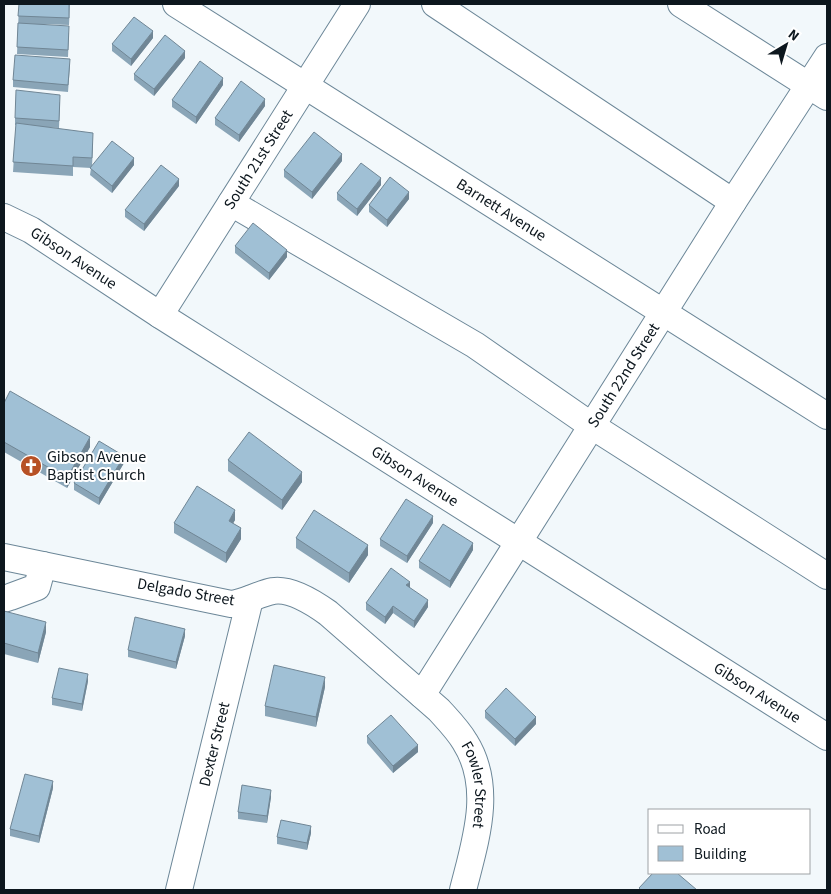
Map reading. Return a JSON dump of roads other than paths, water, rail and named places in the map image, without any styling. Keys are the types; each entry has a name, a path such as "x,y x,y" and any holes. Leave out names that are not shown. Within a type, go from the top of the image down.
{"street":[{"name":"Barnett Avenue","path":"176,4 827,416"},
{"name":"South 21st Street","path":"160,315 357,4"},
{"path":"435,4 733,202"},
{"path":"681,4 818,91"},
{"name":"South 22nd Street","path":"422,695 733,202 818,91 827,57"},
{"path":"230,203 475,345 592,426 827,576"},
{"name":"Gibson Avenue","path":"4,217 31,230 160,315 827,737"},
{"path":"6,577 36,587 43,565"},
{"name":"Delgado Street","path":"6,577 43,565 231,604 239,603 274,590 285,591 311,602 328,613 422,695"},
{"name":"Dexter Street","path":"179,890 250,599"},
{"name":"Fowler Street","path":"422,695 448,720 465,741 477,770 481,800 478,831 463,890"}],"place":[{"name":"Gibson Avenue Baptist Church","path":"31,466"}]}
